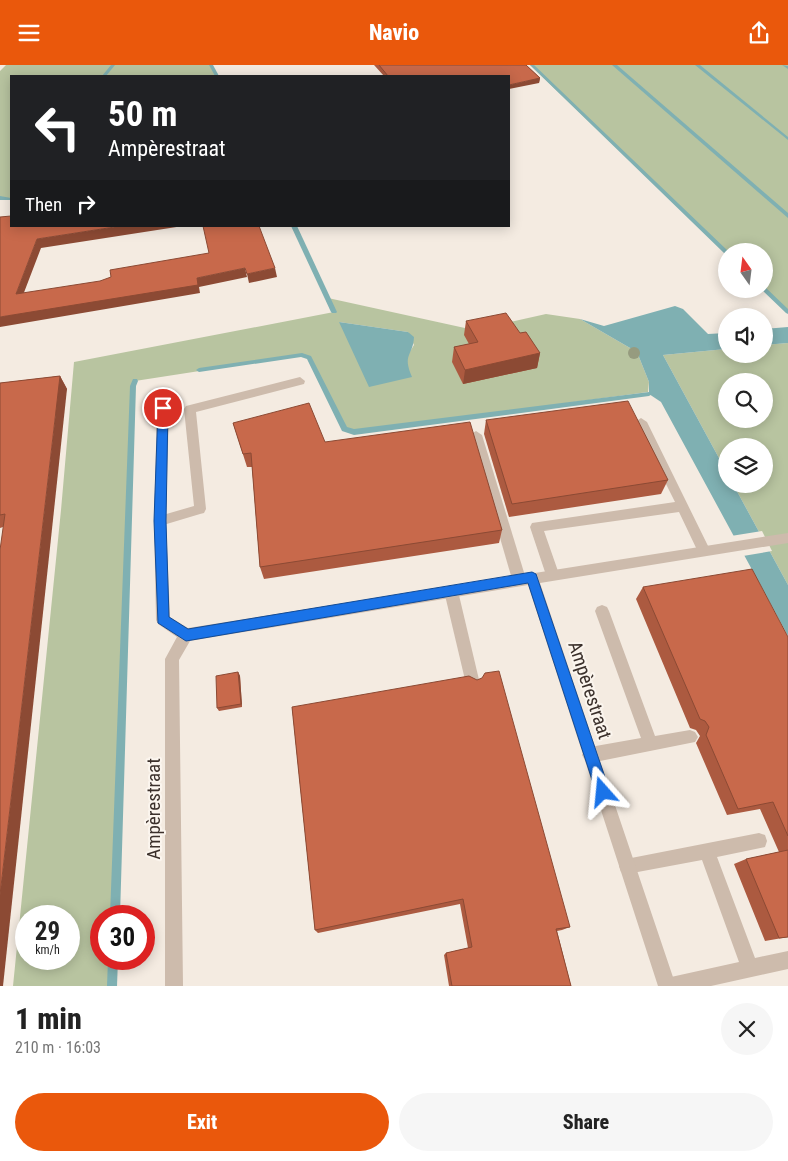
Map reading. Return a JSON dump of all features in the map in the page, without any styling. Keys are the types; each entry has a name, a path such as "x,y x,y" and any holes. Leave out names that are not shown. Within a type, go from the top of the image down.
{"street":[{"path":"160,521 200,509 190,409 300,381"},
{"path":"163,408 160,521 163,619 186,635 552,574 732,545 788,538"},
{"path":"641,422 704,550"},
{"name":"Ampèrestraat","path":"476,435 590,755 667,986"},
{"path":"552,574 536,527 683,506"},
{"path":"452,591 473,684"},
{"path":"602,611 651,744"},
{"name":"Ampèrestraat","path":"174,986 172,659 186,635"},
{"path":"590,755 690,737"},
{"path":"628,866 759,841"},
{"path":"707,851 750,968"},
{"path":"671,986 788,959"}],"green space":[{"path":"6,65 210,65 215,75 10,75 10,199 0,199 0,71"},
{"path":"530,65 788,65 788,312 773,298 773,243 718,243 718,245"},
{"path":"328,298 474,330 546,314 580,319 637,352 649,382 648,392 354,432 344,429 309,359 302,355 135,381 133,386 115,905 90,905 90,970 113,970 112,986 13,986 15,966 15,970 80,970 80,905 21,905 74,362 334,312","holes":["339,322 408,332 414,345 408,355 406,364"]},
{"path":"788,343 788,585 738,493 773,493 773,438 718,438 718,456 663,355 718,350 718,363 773,363 773,344"}],"water":[{"path":"675,306 683,309 708,334 718,333 718,350 663,355 718,456 718,493 738,493 788,585 788,636 661,402 649,394 649,382 637,352 580,319 604,326"},
{"path":"339,322 408,332 414,337 408,359 412,377 369,387"},
{"path":"788,327 788,343 773,344 773,328"}],"pier":[{"path":"762,531 772,551 743,556 731,536"}],"building":[{"path":"379,65 526,65 540,78 510,85 510,75 387,75"},
{"path":"10,216 10,227 115,227 37,239 16,294 100,281 111,277 110,270 209,253 203,227 259,227 275,268 247,274 245,268 197,278 198,285 0,317 0,217"},
{"path":"506,313 520,333 526,332 540,353 465,370 454,347 478,342 466,321"},
{"path":"60,376 0,895 0,550 5,514 0,515 0,383"},
{"path":"628,401 668,480 512,504 486,420"},
{"path":"309,403 325,442 470,422 502,530 260,567 251,453 243,454 233,423"},
{"path":"752,569 788,637 788,836 773,802 738,809 706,735 709,727 705,721 700,719 643,587"},
{"path":"499,671 570,927 556,929 571,986 452,986 446,953 472,947 463,899 315,930 292,707 469,676 477,680 482,678 485,673"},
{"path":"238,672 241,704 217,708 216,676"},
{"path":"788,850 788,937 779,938 746,859"}],"waterway":[{"path":"105,75 113,65"},
{"path":"211,65 216,75"},
{"path":"532,65 718,244"},
{"path":"614,65 788,216"},
{"path":"697,65 788,139"},
{"path":"784,65 788,68"},
{"path":"0,198 10,199"},
{"path":"294,227 334,312"},
{"path":"773,298 788,312"},
{"path":"199,370 302,355 309,358 344,429 354,432 649,394"},
{"path":"115,905 133,386 135,381"},
{"path":"112,986 113,970"}],"route":[{"path":"163,408 160,521 163,619 186,635 532,577 603,792"}]}
